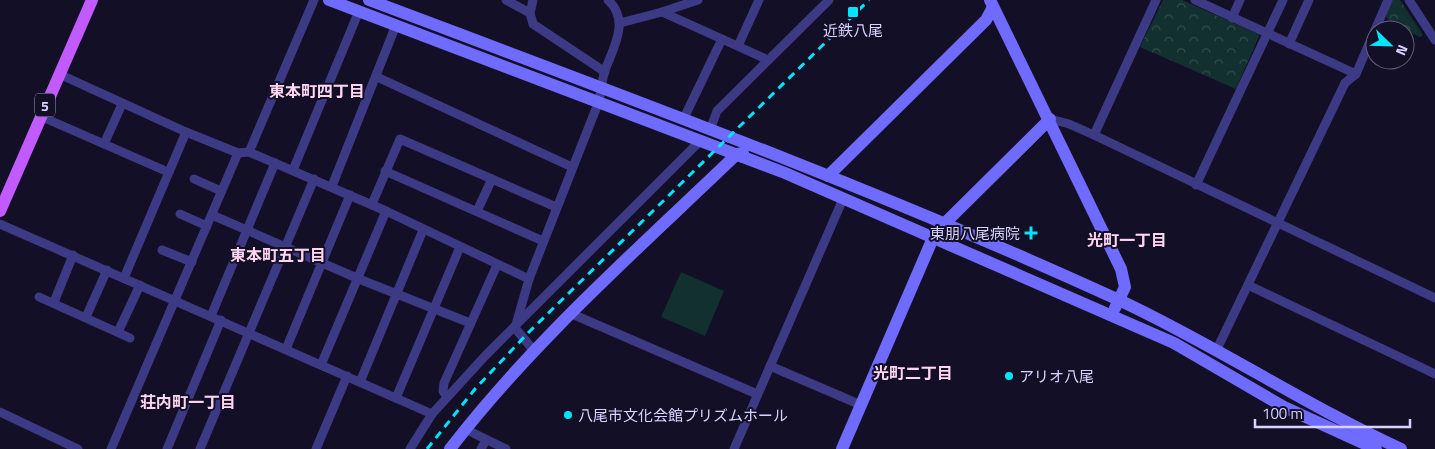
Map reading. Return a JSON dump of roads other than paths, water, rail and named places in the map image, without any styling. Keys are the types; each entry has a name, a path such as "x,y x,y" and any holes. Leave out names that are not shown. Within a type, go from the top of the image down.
{"main road":[{"name":"5","path":"0,211 92,0"}],"street":[{"path":"249,152 314,0"},
{"path":"329,0 701,140 843,199 1112,315 1200,357 1284,407 1376,449"},
{"path":"369,0 386,3 828,176 1119,300 1216,351 1349,426 1401,449"},
{"path":"506,0 530,13"},
{"path":"533,0 530,13 532,24 605,72"},
{"path":"515,328 529,279 599,101 605,72 615,49 620,23 615,6 608,0"},
{"path":"620,23 698,0"},
{"path":"738,46 759,0"},
{"path":"710,130 717,111 828,0"},
{"path":"1094,135 1156,0"},
{"path":"1195,0 1356,74"},
{"path":"1232,18 1240,0"},
{"path":"1196,184 1282,0"},
{"path":"1289,44 1309,0"},
{"path":"1379,20 1388,0"},
{"path":"1410,0 1435,40"},
{"path":"994,2 1121,269 1125,287 1112,315"},
{"path":"828,176 986,20 994,2"},
{"path":"293,170 359,11"},
{"path":"662,12 768,60"},
{"path":"332,186 396,26"},
{"path":"683,120 722,39"},
{"path":"1216,351 1345,83 1356,74 1365,53"},
{"path":"59,74 186,132 238,153 249,152 332,186 529,279"},
{"path":"377,77 572,167"},
{"path":"104,144 122,104"},
{"path":"40,116 168,172"},
{"path":"1050,119 1069,124 1094,135 1435,298"},
{"path":"842,449 933,238 943,225 1050,119"},
{"path":"124,278 186,132"},
{"path":"372,204 400,139 556,207"},
{"path":"410,449 432,414 447,397 701,140"},
{"path":"450,449 465,429 572,314 736,154 757,148"},
{"path":"111,449 238,153"},
{"path":"211,316 275,163"},
{"path":"385,171 543,241"},
{"path":"194,179 221,190"},
{"path":"200,449 314,179"},
{"path":"477,211 492,179"},
{"path":"286,349 350,195"},
{"path":"734,449 843,199"},
{"path":"321,365 359,279 386,211"},
{"path":"180,214 207,226"},
{"path":"212,215 359,279 470,323"},
{"path":"0,224 432,414"},
{"path":"360,382 423,230"},
{"path":"396,398 460,247"},
{"path":"162,250 192,262"},
{"path":"54,302 73,255"},
{"path":"447,397 443,391 444,383 497,265"},
{"path":"86,317 106,270"},
{"path":"118,332 140,285"},
{"path":"1248,285 1435,374"},
{"path":"40,297 130,338"},
{"path":"572,314 758,394"},
{"path":"167,449 221,320"},
{"path":"515,328 535,352"},
{"path":"770,366 861,405"},
{"path":"316,449 347,376"},
{"path":"0,412 78,449"},
{"path":"465,429 506,449"},
{"path":"481,449 486,440"}],"railway":[{"path":"427,449 475,389 529,332 869,0"}],"place":[{"name":"近鉄八尾","path":"853,12"},
{"name":"東朋八尾病院","path":"1031,233"},
{"name":"アリオ八尾","path":"1009,376"},
{"name":"八尾市文化会館プリズムホール","path":"568,415"}],"district":[{"name":"東本町四丁目","path":"317,91"},
{"name":"光町一丁目","path":"1127,240"},
{"name":"東本町五丁目","path":"278,255"},
{"name":"光町二丁目","path":"913,373"},
{"name":"荘内町一丁目","path":"188,402"}]}
